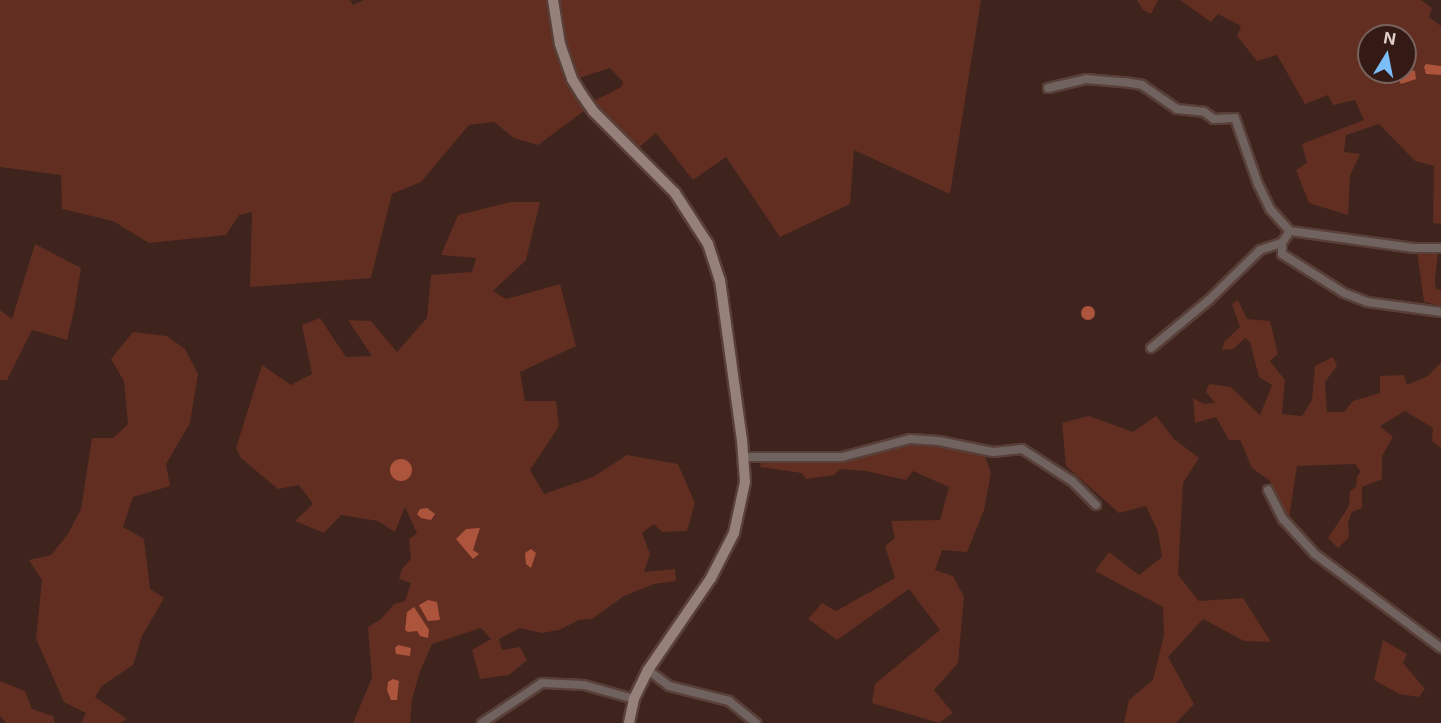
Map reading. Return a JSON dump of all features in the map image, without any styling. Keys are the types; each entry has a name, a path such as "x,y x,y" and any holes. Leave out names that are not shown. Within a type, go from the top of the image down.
{"street":[{"path":"553,0 560,44 573,79 582,94 593,111 675,193 708,244 720,280 744,457 745,482 734,533 725,553 648,670 634,699 629,723"},
{"path":"1048,88 1086,79 1124,81 1142,85 1177,109 1204,112 1214,119 1235,118 1258,184 1270,209 1290,231 1414,248 1441,248"},
{"path":"1290,231 1282,243 1282,254 1354,298 1441,312"},
{"path":"1152,348 1209,300 1260,250 1282,243"},
{"path":"744,457 842,457 910,439 939,441 993,452 1022,449 1072,481 1096,506"},
{"path":"1268,490 1283,519 1315,554 1441,648"},
{"path":"648,670 669,686 729,701 756,723"},
{"path":"482,723 542,683 584,685 634,699"}],"shaded area":[{"path":"0,0 350,0 353,5 364,0 546,0 559,61 584,111 538,145 514,138 494,122 469,125 421,182 392,194 371,278 250,287 252,212 239,215 226,235 149,243 113,221 62,209 61,175 0,167"},
{"path":"558,0 981,0 950,194 854,150 850,204 780,237 726,157 693,180 656,133 637,149 594,101 621,87 623,82 610,68 579,78 567,54"},
{"path":"1137,0 1158,0 1151,14 1143,10"},
{"path":"1180,0 1421,0 1432,8 1429,17 1441,26 1441,224 1433,223 1434,166 1415,161 1379,124 1346,135 1344,152 1360,154 1350,176 1348,215 1309,203 1296,170 1307,163 1302,144 1364,120 1355,100 1333,105 1328,95 1305,104 1277,55 1257,61 1237,36 1241,26 1218,14 1211,22"},
{"path":"1426,64 1441,66 1441,75 1426,74 1424,67"},
{"path":"510,202 540,202 526,260 493,291 506,299 560,284 576,346 520,372 525,401 556,401 559,426 530,470 544,494 593,477 627,455 678,464 695,503 687,531 662,532 654,524 642,533 650,554 644,572 675,569 676,581 654,584 624,596 592,619 579,620 559,630 542,633 520,628 499,639 502,650 520,647 527,660 509,675 480,679 472,650 491,639 481,628 432,644 419,674 412,700 410,723 353,723 372,678 368,627 381,619 394,604 405,601 411,583 399,579 402,569 411,559 409,539 417,533 405,507 395,532 378,521 341,515 324,533 295,521 313,504 299,485 278,489 241,458 236,448 262,365 291,385 312,374 302,325 320,318 346,357 372,356 348,320 371,321 397,352 427,318 431,275 472,272 476,258 441,255 458,215"},
{"path":"35,244 81,268 67,340 32,330 7,380 0,380 0,310 12,319"},
{"path":"1417,251 1438,252 1435,279 1436,289 1441,290 1441,306 1424,302"},
{"path":"1238,300 1247,319 1270,321 1278,354 1270,361 1285,380 1282,414 1302,416 1312,400 1315,366 1333,357 1337,366 1325,382 1327,412 1344,412 1353,401 1380,393 1380,376 1404,375 1407,385 1428,376 1441,362 1441,448 1432,441 1433,428 1405,411 1380,426 1393,437 1382,456 1382,479 1362,487 1362,508 1352,512 1348,523 1349,537 1338,548 1328,538 1349,506 1350,491 1356,487 1357,476 1361,472 1355,464 1297,466 1289,518 1269,480 1252,468 1240,440 1229,440 1216,417 1195,423 1193,398 1204,404 1215,403 1206,392 1209,384 1231,387 1260,415 1272,385 1259,377 1250,342 1245,338 1233,349 1222,350 1224,342 1240,327 1232,304"},
{"path":"1085,306 1091,306 1095,313 1091,320 1085,320 1081,316 1081,310"},
{"path":"133,332 167,336 185,349 198,374 190,423 166,464 170,486 133,497 123,527 144,539 150,589 164,598 142,636 133,665 102,686 95,697 127,719 120,723 81,723 86,713 64,702 36,639 42,580 29,560 51,555 68,534 81,509 92,438 113,438 128,424 124,381 111,359"},
{"path":"1089,416 1133,432 1156,416 1174,439 1199,458 1183,483 1178,575 1199,601 1243,598 1271,642 1244,641 1203,619 1168,657 1194,704 1176,723 1124,723 1129,700 1153,680 1164,635 1163,607 1095,571 1109,552 1139,575 1162,557 1158,532 1146,506 1119,513 1066,466 1062,423"},
{"path":"910,443 941,445 984,454 991,473 984,510 967,552 942,550 935,570 953,576 964,597 958,663 934,690 953,713 939,723 872,703 875,684 940,630 909,589 837,640 808,619 822,603 836,611 895,578 885,546 895,538 891,521 940,520 949,487 913,471 906,480 866,471 840,469 834,475 806,479 802,473 760,467 762,460 842,460"},
{"path":"397,459 405,459 412,466 412,474 405,481 397,481 390,474 390,466"},
{"path":"427,508 435,514 431,520 421,518 417,514 420,509"},
{"path":"480,528 473,550 479,554 473,559 456,539 466,529"},
{"path":"531,549 536,553 531,568 526,564 525,553"},
{"path":"428,600 437,602 440,620 428,621 419,605"},
{"path":"414,607 429,630 428,638 420,636 417,631 405,630 407,612"},
{"path":"1383,640 1407,654 1403,663 1425,689 1419,697 1399,694 1374,680"},
{"path":"398,645 411,648 410,656 396,654 395,648"},
{"path":"393,679 399,681 397,700 391,700 387,690 388,682"},
{"path":"0,681 25,691 32,709 53,716 55,723 6,723 0,716"}]}
